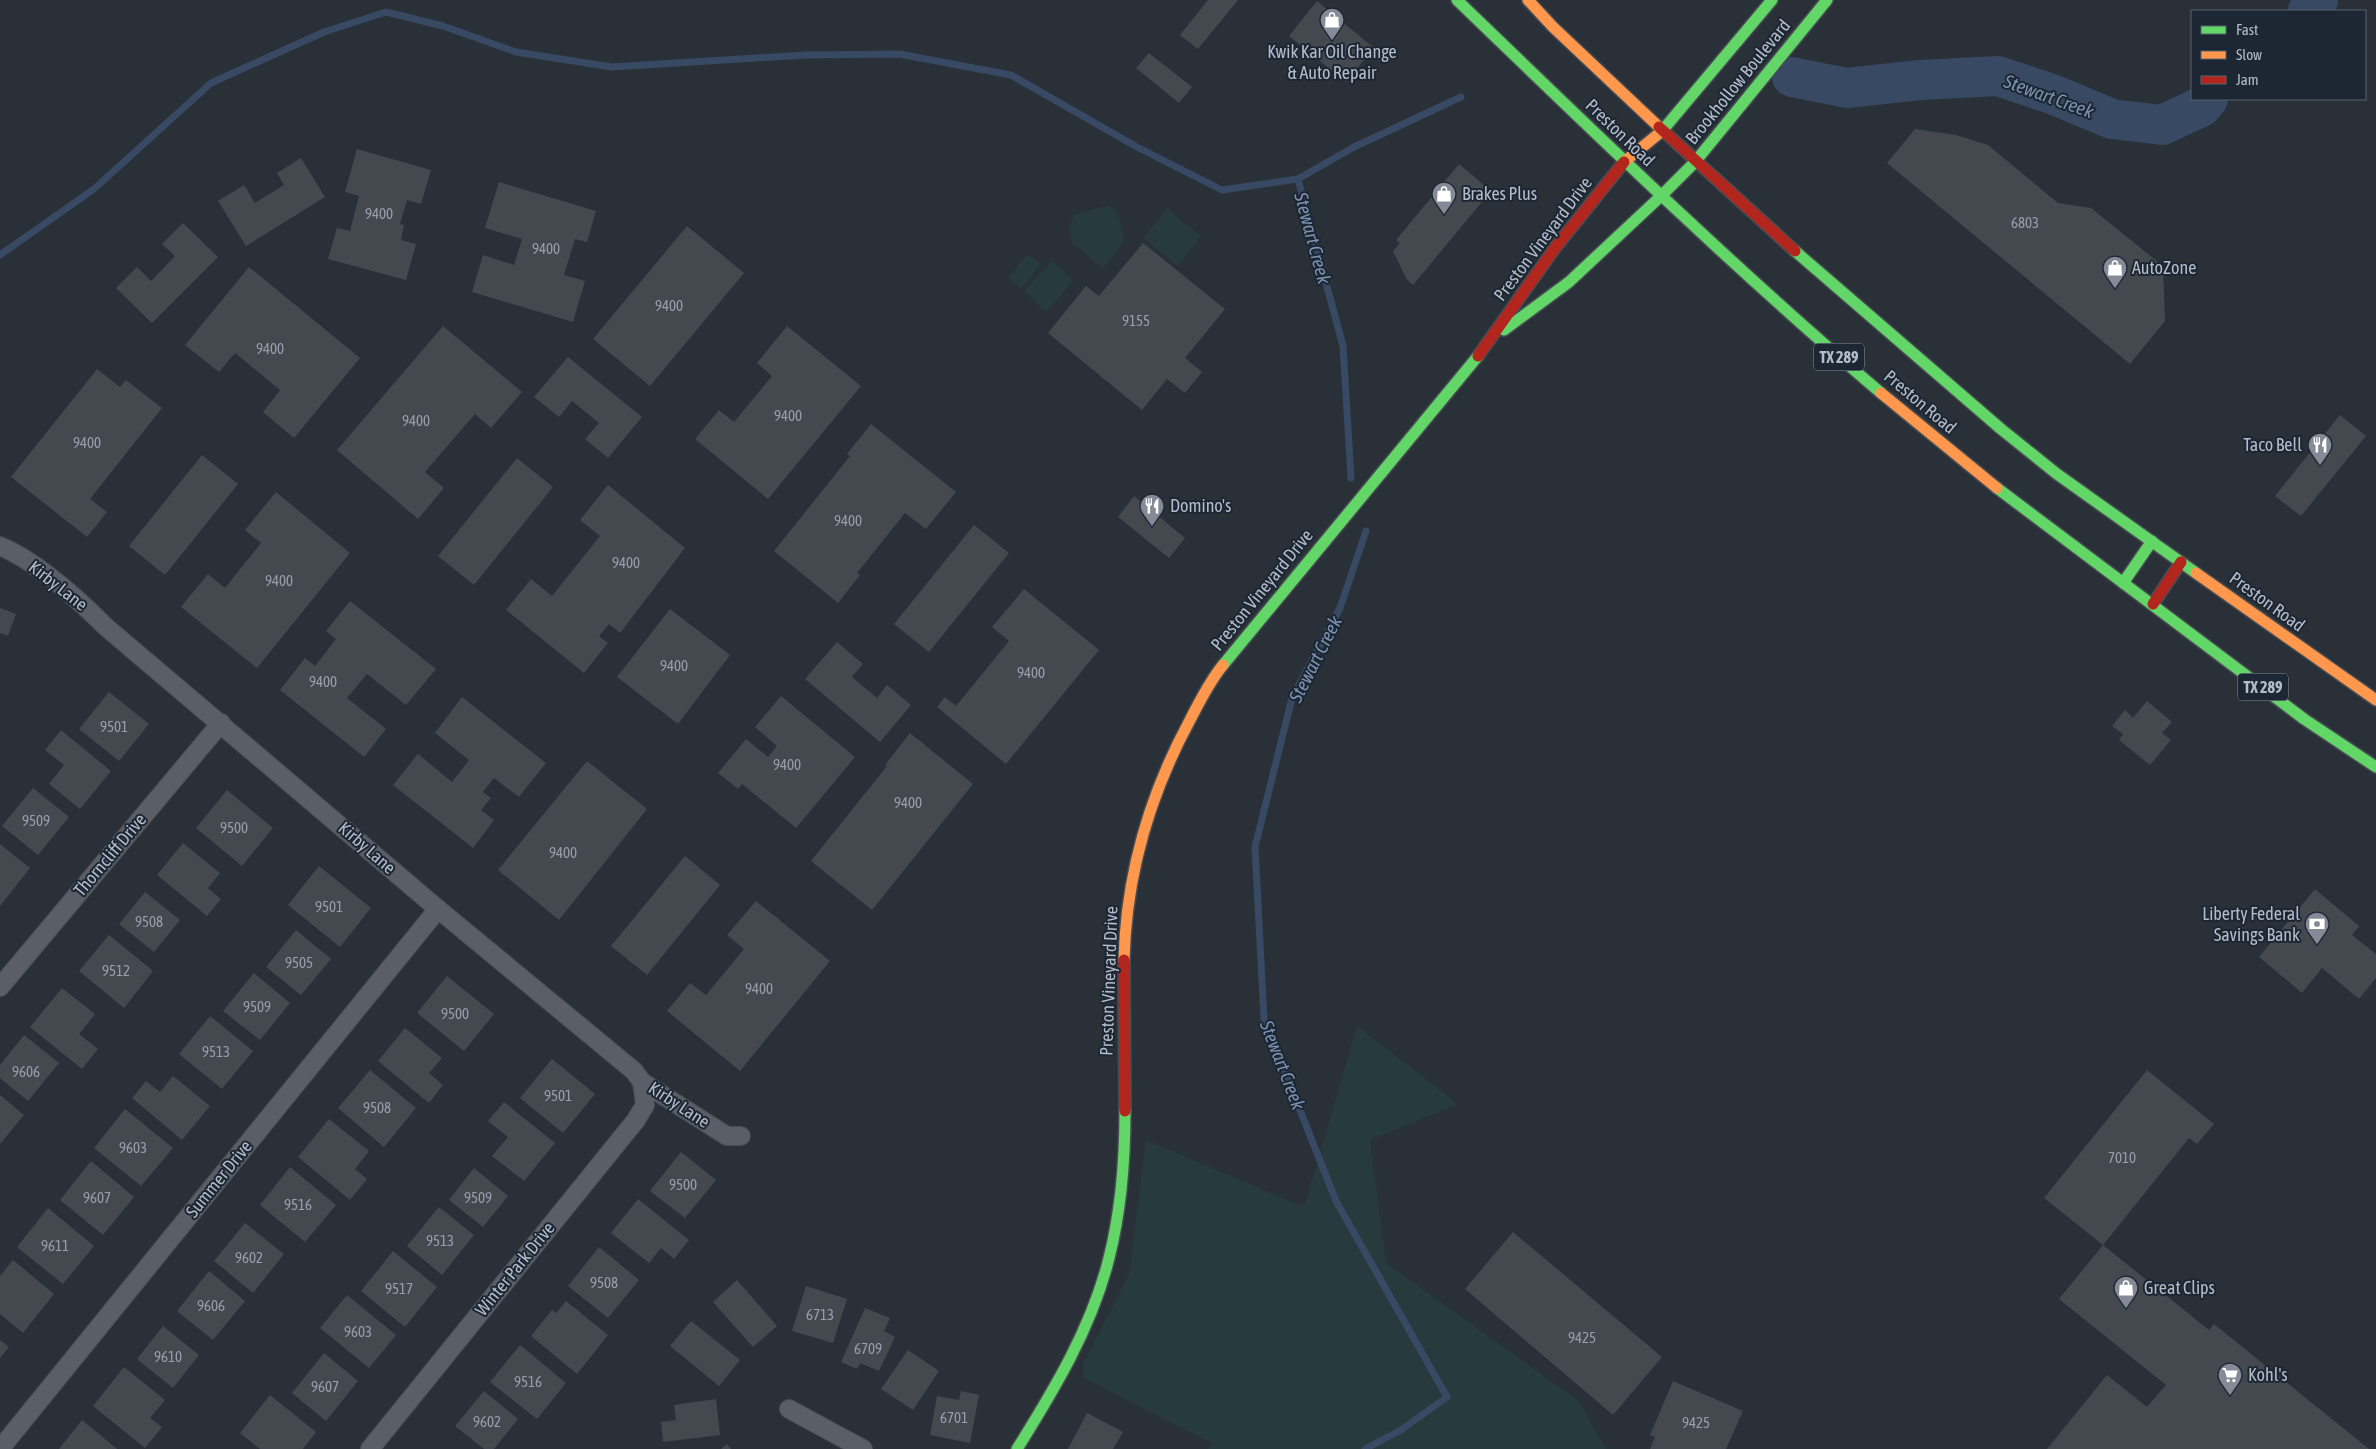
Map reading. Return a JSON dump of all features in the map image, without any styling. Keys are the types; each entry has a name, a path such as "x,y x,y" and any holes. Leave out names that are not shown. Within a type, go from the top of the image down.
{"main road":[{"name":"Preston Road","path":"1457,0 1660,197 1800,324 1918,424 2024,510 2304,718 2376,767"},
{"name":"Preston Road","path":"1528,0 1553,27 1695,162 1841,292 2001,429 2058,474 2376,700"},
{"name":"Brookhollow Boulevard","path":"1624,162 1662,131 1772,0"},
{"name":"Brookhollow Boulevard","path":"1660,197 1695,162 1827,0"},
{"name":"Preston Vineyard Drive","path":"1017,1449 1044,1406 1079,1340 1109,1258 1121,1188 1125,1134 1123,1012 1125,920 1144,828 1171,755 1211,680 1492,339 1523,290 1540,270 1562,237 1624,162"},
{"name":"Preston Vineyard Drive","path":"1492,339 1569,282 1660,197"},
{"path":"2123,583 2152,541"},
{"path":"2152,604 2181,562"}],"street":[{"name":"Kirby Lane","path":"0,546 23,558 80,602 106,627 438,909 634,1071 642,1082 727,1136 741,1136"},
{"name":"Thorncliff Drive","path":"0,987 221,723"},
{"name":"Summer Drive","path":"0,1449 438,909"},
{"name":"Winter Park Drive","path":"370,1449 636,1120 645,1105 642,1082"},
{"path":"789,1409 863,1449"}],"green space":[{"path":"1108,205 1118,212 1124,242 1103,268 1072,243 1069,225 1075,215"},
{"path":"1167,209 1201,236 1178,266 1143,238"},
{"path":"1027,254 1041,264 1021,289 1008,278"},
{"path":"1052,261 1074,280 1046,312 1024,291"},
{"path":"1357,1026 1458,1104 1370,1140 1386,1263 1579,1401 1606,1449 1208,1449 1211,1443 1084,1378 1083,1363 1129,1275 1146,1140 1304,1207"}],"building":[{"path":"1208,0 1238,0 1198,49 1180,35"},
{"path":"1317,1 1374,48 1346,82 1289,36"},
{"path":"1149,53 1192,87 1179,103 1136,68"},
{"path":"1915,129 1956,135 1988,145 2058,203 2091,208 2163,266 2165,321 2130,364 1887,163"},
{"path":"357,149 431,170 421,204 407,200 400,224 404,225 401,240 416,244 406,280 328,259 337,228 350,231 359,196 345,192"},
{"path":"301,158 325,197 246,246 218,201 244,185 255,203 284,185 277,173"},
{"name":"Brakes Plus","path":"1459,164 1491,191 1413,285 1407,280 1393,251 1400,243 1396,240"},
{"path":"499,182 596,211 587,242 575,239 564,275 585,281 573,322 472,292 483,255 514,265 522,239 485,228"},
{"path":"183,223 218,257 152,323 116,288 137,267 151,281 175,256 162,244"},
{"path":"687,226 744,273 650,386 593,339"},
{"path":"1143,243 1225,309 1185,358 1202,372 1185,393 1167,379 1142,410 1048,333 1086,286 1099,296"},
{"path":"249,267 360,358 294,438 263,412 280,390 235,353 219,372 185,345"},
{"path":"443,326 522,392 491,428 475,414 425,472 444,488 418,519 337,450"},
{"path":"787,326 861,386 768,499 695,439 719,410 734,422 772,376 757,363"},
{"path":"568,357 642,417 608,458 585,439 599,423 572,401 559,417 534,397"},
{"path":"97,369 120,387 126,380 162,408 90,499 107,512 87,537 11,477"},
{"name":"Taco Bell","path":"2340,415 2366,436 2301,516 2275,496"},
{"path":"871,424 956,492 926,529 905,513 857,573 860,575 838,603 774,551 850,456 847,454"},
{"path":"202,455 238,484 165,575 129,546"},
{"path":"517,458 553,487 474,585 438,556"},
{"path":"608,485 685,548 620,633 609,624 599,636 608,643 584,673 506,610 531,579 552,596 600,536 580,520"},
{"path":"276,492 350,553 257,668 181,607 208,574 225,588 261,543 245,530"},
{"name":"Domino's","path":"1134,496 1185,538 1169,558 1118,517"},
{"path":"974,525 1009,553 929,652 894,624"},
{"path":"1024,589 1099,650 1006,764 937,707 945,697 956,706 1009,641 992,627"},
{"path":"350,601 436,669 406,705 367,674 347,698 386,729 364,757 280,690 305,658 315,666 336,639 326,631"},
{"path":"0,608 16,614 8,636 0,633"},
{"path":"670,609 730,655 678,724 617,677"},
{"path":"837,642 863,664 852,677 877,698 887,685 911,705 880,742 805,679"},
{"path":"109,692 149,724 119,761 79,729"},
{"path":"781,696 855,757 796,828 742,784 738,789 718,773 746,739 768,757 777,746 755,727"},
{"path":"462,697 546,763 519,797 494,778 483,792 491,798 481,810 494,820 473,848 393,785 418,754 452,782 469,760 435,733"},
{"path":"2147,701 2172,722 2162,733 2171,740 2150,765 2119,740 2123,734 2112,726 2125,710 2133,718"},
{"path":"61,730 111,771 80,809 49,784 64,765 45,750"},
{"path":"910,733 973,784 872,910 811,861 887,766 885,765"},
{"path":"587,761 647,809 559,920 498,870"},
{"path":"33,788 69,817 38,855 2,826"},
{"path":"227,790 273,828 242,866 196,828"},
{"path":"183,843 220,873 208,888 221,899 207,916 157,875"},
{"path":"0,844 30,868 0,906"},
{"path":"685,856 720,885 647,975 611,946"},
{"path":"319,866 371,908 340,947 288,905"},
{"name":"Liberty Federal Savings Bank","path":"2315,889 2359,926 2352,935 2376,954 2376,978 2359,999 2322,968 2302,993 2259,957"},
{"path":"145,892 180,920 154,952 119,924"},
{"path":"756,901 830,961 740,1071 667,1011 690,983 706,995 744,949 727,935"},
{"path":"296,930 331,959 301,995 266,967"},
{"path":"109,935 153,971 124,1008 79,971"},
{"path":"254,973 290,1003 260,1040 223,1011"},
{"path":"447,976 494,1014 464,1051 417,1013"},
{"path":"62,988 95,1014 79,1034 98,1049 82,1069 30,1027"},
{"path":"210,1016 253,1051 222,1089 179,1054"},
{"path":"405,1028 442,1058 429,1073 443,1085 429,1103 378,1061"},
{"path":"24,1035 59,1063 28,1101 0,1078 0,1065"},
{"path":"552,1059 595,1094 563,1133 520,1098"},
{"path":"370,1070 416,1108 384,1147 338,1108"},
{"path":"2147,1070 2214,1124 2197,1144 2189,1138 2103,1245 2044,1198"},
{"path":"173,1076 210,1106 182,1140 132,1098 146,1081 160,1092"},
{"path":"0,1095 24,1115 0,1144"},
{"path":"504,1102 555,1143 524,1181 492,1156 508,1137 488,1121"},
{"path":"125,1109 173,1148 141,1186 94,1148"},
{"path":"329,1119 369,1151 355,1169 367,1179 350,1200 298,1157"},
{"path":"681,1152 716,1180 685,1218 650,1191"},
{"path":"91,1161 134,1197 103,1235 60,1200"},
{"path":"290,1167 336,1205 305,1242 260,1205"},
{"path":"474,1168 508,1196 483,1227 449,1200"},
{"path":"638,1199 689,1240 674,1259 661,1248 649,1263 611,1233"},
{"path":"439,1207 474,1235 442,1275 407,1246"},
{"path":"48,1208 94,1246 63,1284 17,1247"},
{"path":"245,1223 284,1254 253,1293 214,1261"},
{"path":"1513,1232 1662,1357 1613,1415 1465,1289"},
{"name":"Kohl's","path":"2103,1245 2209,1330 2214,1324 2369,1449 2047,1449 2107,1375 2147,1407 2166,1385 2059,1299"},
{"path":"599,1247 639,1280 608,1318 568,1286"},
{"path":"393,1251 437,1287 405,1327 361,1291"},
{"path":"13,1260 54,1294 23,1333 0,1314 0,1276"},
{"path":"209,1271 245,1301 213,1340 177,1311"},
{"path":"737,1280 777,1326 753,1347 713,1302"},
{"path":"806,1286 847,1299 833,1343 792,1331"},
{"path":"347,1295 396,1335 369,1368 320,1328"},
{"path":"566,1301 608,1335 577,1374 531,1336 552,1310 556,1313"},
{"path":"865,1308 890,1318 884,1331 895,1337 879,1371 860,1363 857,1369 841,1362"},
{"path":"691,1321 740,1360 719,1386 670,1346"},
{"path":"163,1326 199,1355 173,1388 137,1359"},
{"path":"0,1340 9,1347 0,1358"},
{"path":"520,1345 566,1383 537,1419 490,1382"},
{"path":"908,1350 939,1371 913,1410 881,1389"},
{"path":"324,1353 358,1381 326,1421 292,1393"},
{"path":"124,1367 165,1400 150,1418 162,1427 145,1448 93,1406"},
{"path":"1673,1381 1743,1411 1726,1449 1650,1449 1655,1437 1650,1435"},
{"path":"484,1391 518,1419 494,1449 484,1449 455,1426"},
{"path":"961,1391 979,1395 970,1443 930,1435 937,1396 959,1400"},
{"path":"270,1395 316,1432 303,1449 260,1449 240,1433"},
{"path":"716,1399 720,1435 663,1442 661,1422 676,1420 674,1405"},
{"path":"1087,1413 1123,1432 1113,1449 1068,1449"},
{"path":"82,1420 117,1449 59,1449"},
{"path":"727,1444 731,1449 721,1449"}],"waterway":[{"name":"Stewart Creek","path":"2309,10 2318,0"},
{"path":"0,255 94,189 211,83 324,32 386,12 443,26 516,52 612,67 806,55 899,54 1011,75 1137,147 1222,190 1298,179 1354,147 1461,97"},
{"name":"Stewart Creek","path":"1792,77 1847,88 1920,80 1998,76 2052,94 2112,119 2162,125 2201,107 2207,100"},
{"name":"Stewart Creek","path":"1298,179 1343,346 1351,478"},
{"name":"Stewart Creek","path":"1365,1449 1401,1430 1447,1397 1336,1201 1264,1019 1255,847 1292,698 1340,608 1366,531"}],"traffic: fast":[{"path":"1457,0 1719,249 1881,393"},
{"path":"1662,131 1772,0"},
{"path":"1695,162 1827,0"},
{"path":"1660,197 1695,162"},
{"path":"1504,330 1569,282 1660,197"},
{"path":"1795,251 2001,429 2057,474 2196,573"},
{"path":"1223,665 1478,356"},
{"path":"1997,488 2304,719 2376,767"},
{"path":"2123,583 2152,541"},
{"path":"1017,1449 1058,1381 1093,1309 1102,1284 1113,1240 1119,1203 1123,1166 1125,1111"}],"traffic: slow":[{"path":"1528,0 1553,27 1659,127"},
{"path":"1624,162 1662,131"},
{"path":"1881,393 1997,488"},
{"path":"2196,573 2376,700"},
{"path":"1124,960 1126,929 1135,867 1152,806 1176,748 1205,692 1223,665"}],"traffic: jam":[{"path":"1659,127 1795,251"},
{"path":"1478,356 1555,248 1624,162"},
{"path":"2153,604 2181,562"},
{"path":"1124,960 1125,1111"}],"place":[{"name":"Kwik Kar Oil Change & Auto Repair","path":"1332,41"},
{"name":"Brakes Plus","path":"1444,215"},
{"name":"AutoZone","path":"2115,289"},
{"name":"Taco Bell","path":"2320,466"},
{"name":"Domino's","path":"1152,527"},
{"name":"Liberty Federal Savings Bank","path":"2317,945"},
{"name":"Great Clips","path":"2126,1309"},
{"name":"Kohl's","path":"2230,1396"}]}
